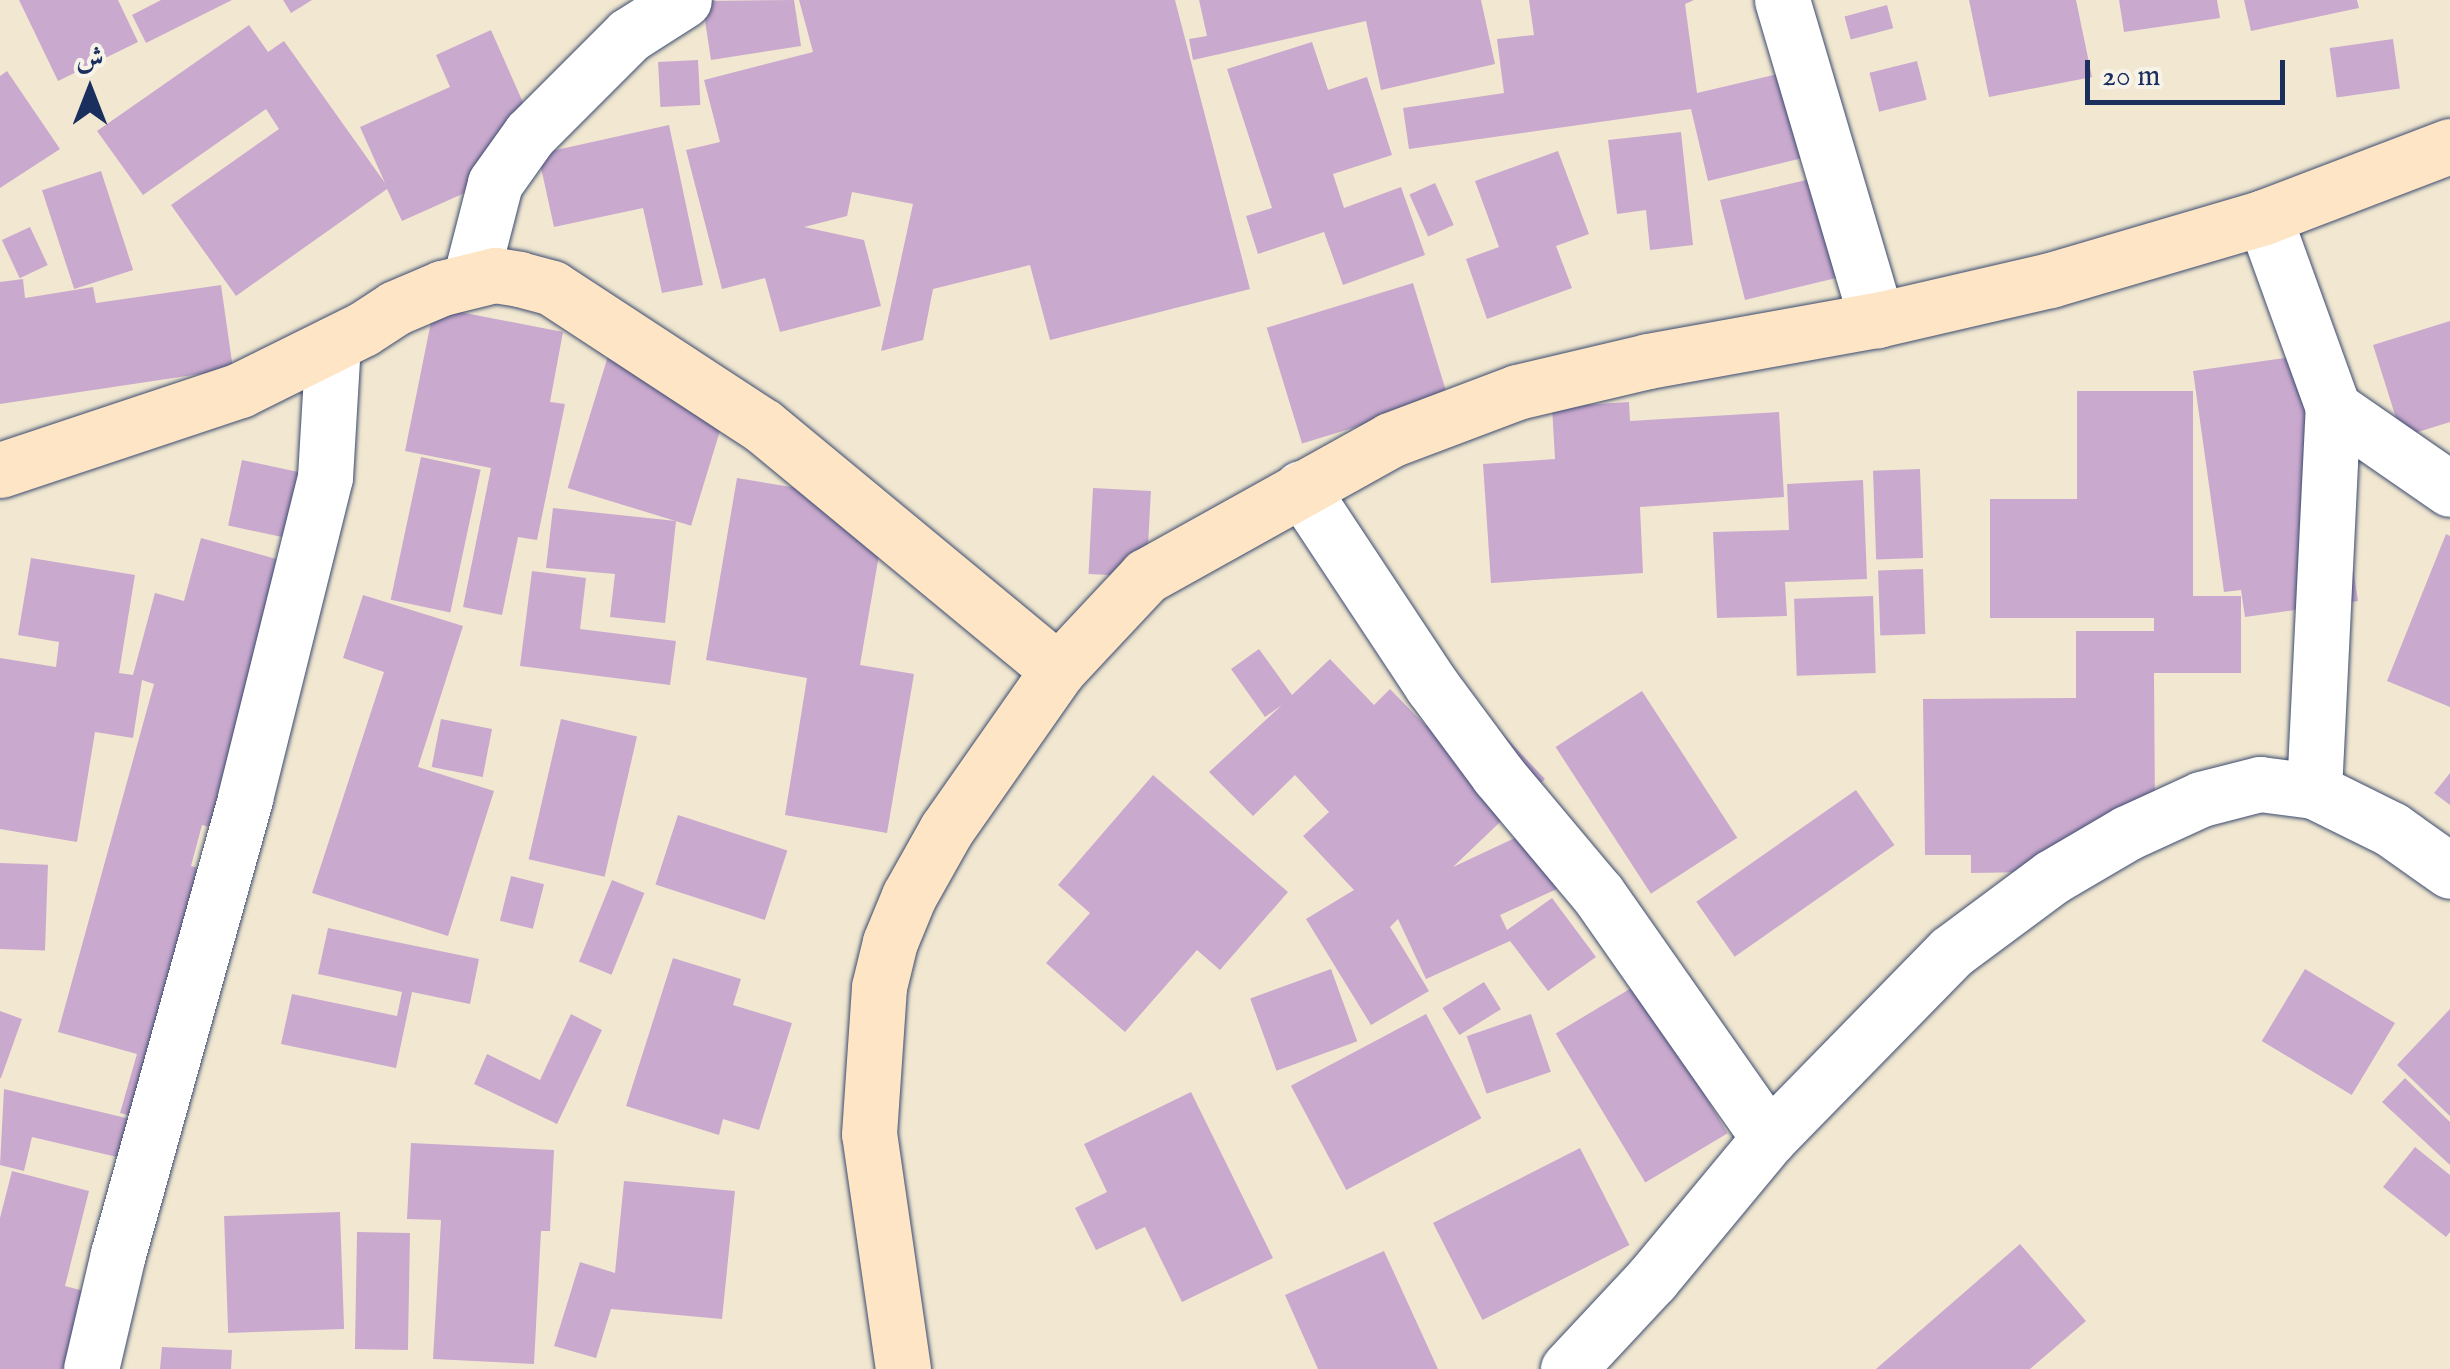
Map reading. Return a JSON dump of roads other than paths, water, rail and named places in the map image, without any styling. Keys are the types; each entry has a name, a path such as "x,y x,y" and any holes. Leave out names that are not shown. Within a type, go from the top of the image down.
{"street":[{"path":"470,280 495,183 615,17 684,0"},
{"path":"1790,2 1877,320"},
{"path":"903,1369 869,1134 879,987 890,942 928,863 1058,670 1146,576 1390,440 1517,392 1648,361 1877,320 2050,280 2264,217 2450,146"},
{"path":"2264,217 2333,408 2314,791"},
{"path":"0,470 52,456 240,390 395,308 495,274 552,288 764,426 1058,670"},
{"path":"91,1369 118,1254 245,798 325,477 333,344"},
{"path":"2333,408 2450,489"},
{"path":"1301,488 1432,686 1498,776 1598,894 1769,1138"},
{"path":"1568,1369 1652,1278 1769,1138 1951,952 2052,877 2127,833 2201,799 2260,784 2314,791 2391,828 2450,871"}]}
